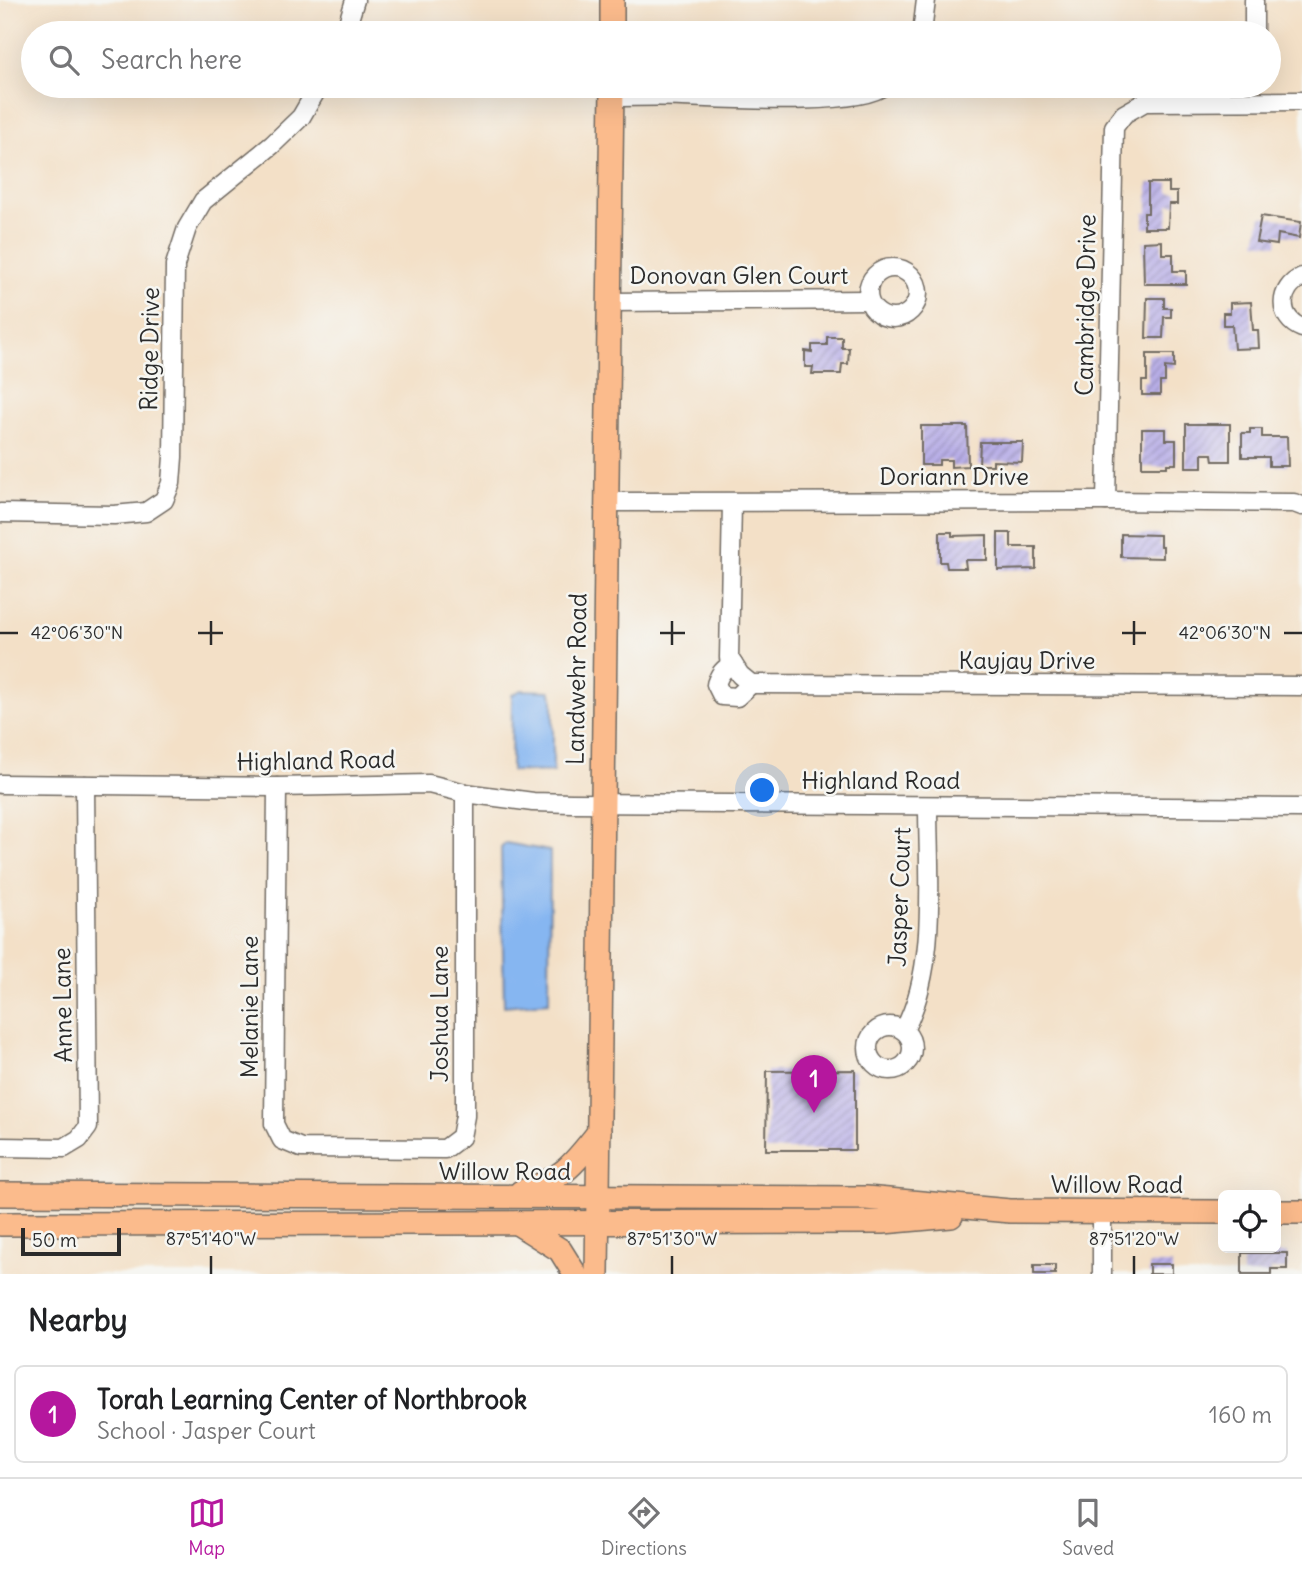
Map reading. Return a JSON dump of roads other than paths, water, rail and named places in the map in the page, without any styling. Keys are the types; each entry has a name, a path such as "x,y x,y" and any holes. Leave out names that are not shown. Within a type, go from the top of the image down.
{"main road":[{"path":"612,0 612,21"},
{"name":"Landwehr Road","path":"597,1274 612,98"},
{"path":"501,1198 551,1181 573,1166 599,1132"},
{"name":"Willow Road","path":"0,1194 598,1199 866,1198 1010,1211"},
{"name":"Willow Road","path":"0,1224 883,1222 1010,1211 1218,1212"},
{"path":"1281,1212 1302,1212"},
{"path":"517,1223 560,1250 575,1274"}],"street":[{"path":"349,21 355,0"},
{"path":"923,21 926,0"},
{"path":"1254,0 1254,21"},
{"name":"Ridge Drive","path":"0,513 114,515 146,512 164,500 171,483 173,457 175,265 187,228 203,201 272,145 301,117 312,98"},
{"path":"757,98 823,98"},
{"name":"Cambridge Drive","path":"1106,501 1114,127 1124,114 1145,102 1193,98"},
{"path":"1281,98 1302,101"},
{"path":"1302,277 1288,287 1283,304 1289,320 1302,328"},
{"name":"Donovan Glen Court","path":"610,302 868,300"},
{"name":"Doriann Drive","path":"606,502 1106,501 1294,503 1302,506"},
{"path":"732,503 729,658 740,675 751,684"},
{"name":"Kayjay Drive","path":"733,664 723,669 716,684 722,696 737,697 751,684 1302,686"},
{"name":"Highland Road","path":"0,784 276,787 429,784 465,793 533,802 601,804 1302,808"},
{"name":"Anne Lane","path":"0,1147 64,1148 79,1139 88,1127 85,785"},
{"name":"Melanie Lane","path":"276,787 274,1124 282,1140 301,1148 367,1150"},
{"name":"Joshua Lane","path":"367,1150 445,1149 461,1137 465,1116 465,793"},
{"name":"Jasper Court","path":"904,1030 913,1013 927,954 928,806"},
{"path":"1102,1211 1102,1274"}],"water":[{"path":"521,690 550,691 553,698 553,772 511,771 512,695"},
{"path":"506,843 550,851 549,1002 504,1006 501,848"}],"place":[{"name":"Torah Learning Center of Northbrook","path":"814,1113"}]}
